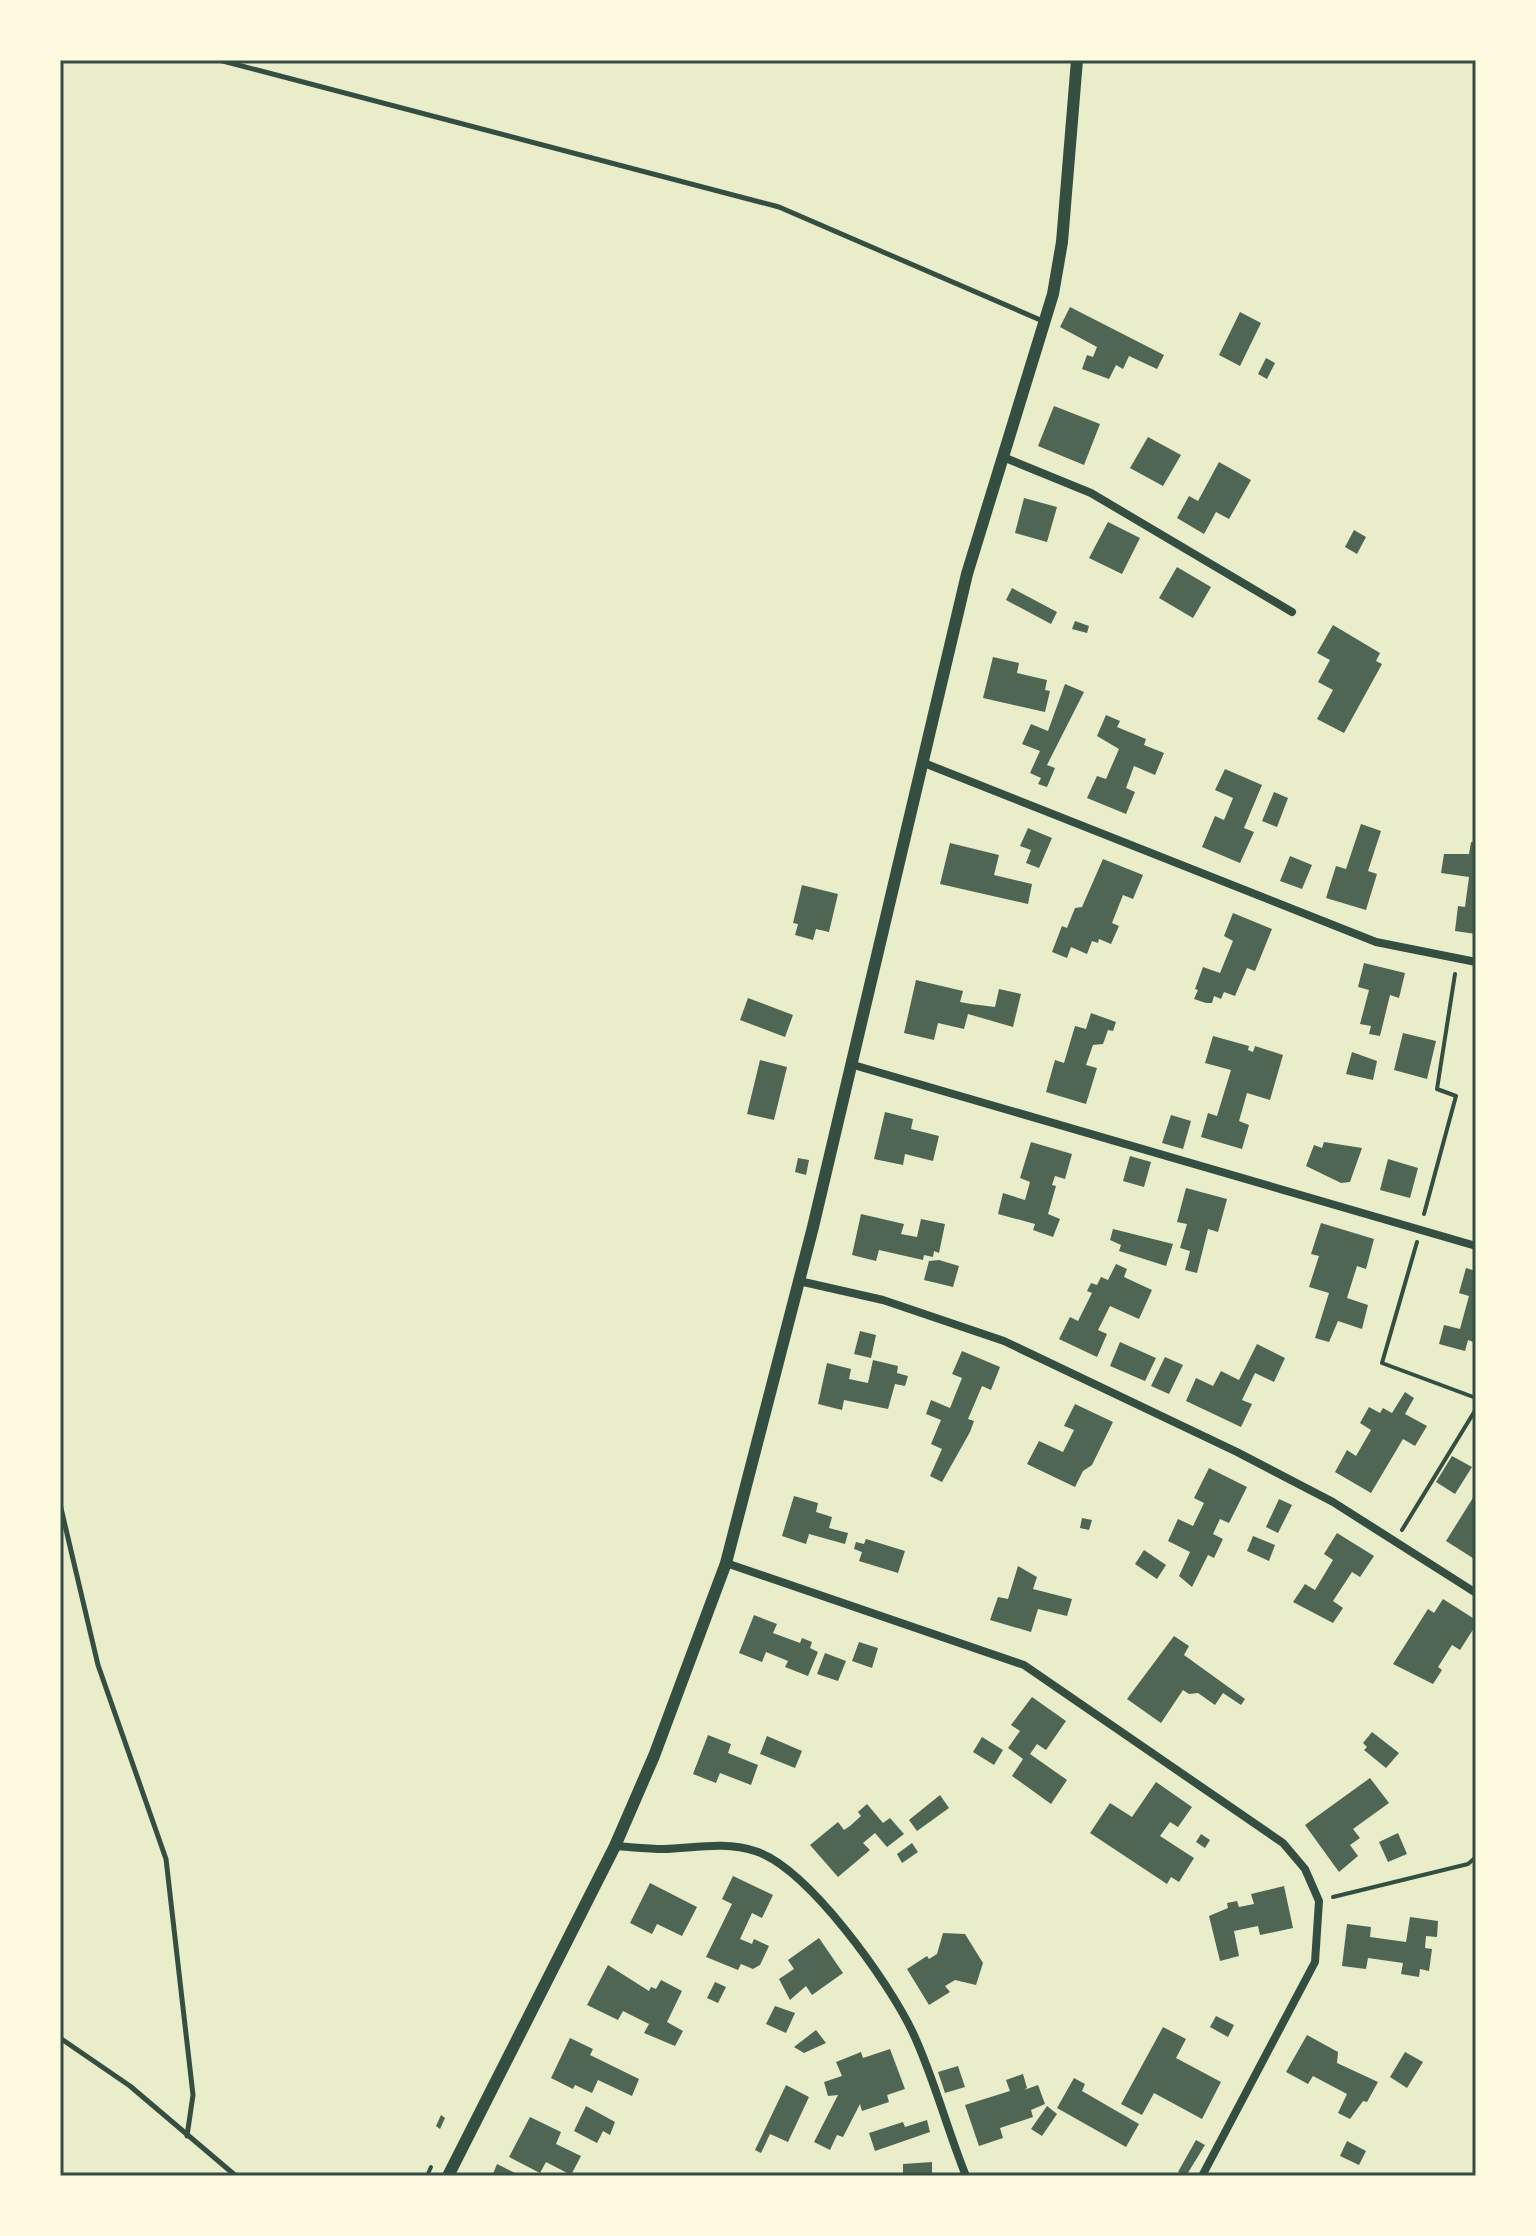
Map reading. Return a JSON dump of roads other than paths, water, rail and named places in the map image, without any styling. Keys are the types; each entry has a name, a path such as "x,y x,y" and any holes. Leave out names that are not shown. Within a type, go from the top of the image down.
{"street":[{"path":"448,2176 615,1846 654,1756 726,1563 799,1281 967,574 1046,322 1062,242 1077,60"},
{"path":"1003,457 1091,493 1292,612"},
{"path":"924,763 1337,928 1376,942 1476,962"},
{"path":"850,1064 1476,1246"},
{"path":"799,1281 883,1300 1004,1341 1237,1452 1333,1502 1476,1593"},
{"path":"726,1563 1024,1665 1283,1843 1305,1869 1319,1901 1315,1962 1202,2176"},
{"path":"615,1846 663,1849 720,1846 755,1851 796,1875 844,1931 912,2032 966,2176"}],"lane":[{"path":"219,60 779,207 1046,322"},
{"path":"60,1504 98,1665 166,1859 193,2095 187,2136"},
{"path":"60,2038 130,2086 236,2176"}]}
